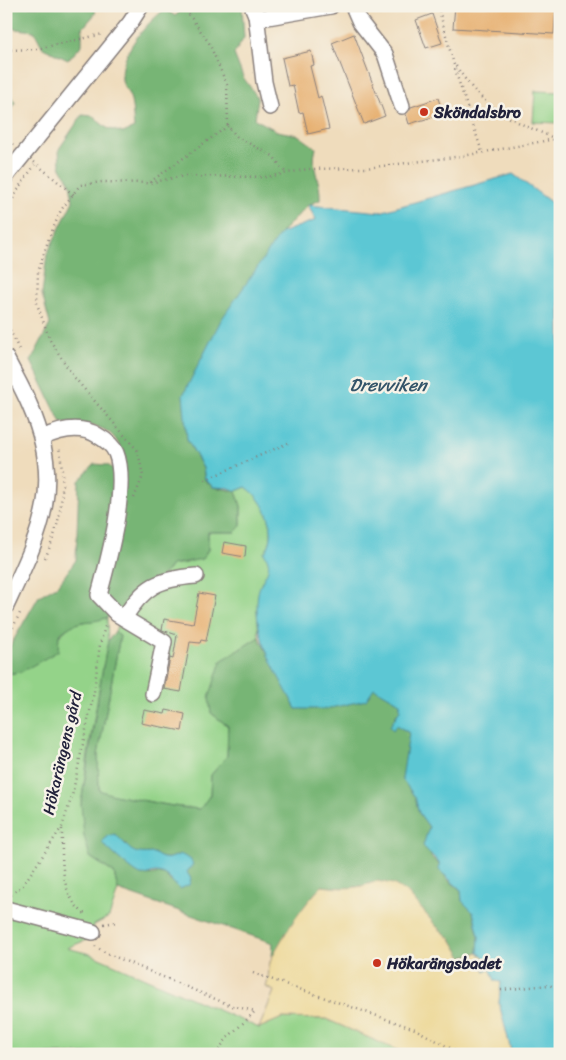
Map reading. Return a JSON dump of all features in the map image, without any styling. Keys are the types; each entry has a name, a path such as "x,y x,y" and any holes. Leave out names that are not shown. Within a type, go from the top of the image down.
{"street":[{"path":"6,176 130,24 141,6"},
{"path":"255,11 262,18 331,6"},
{"path":"353,6 360,22 385,54 402,106"},
{"path":"255,11 264,82 270,107"},
{"path":"6,358 30,405 42,438 47,464 47,500 41,526 31,554 6,606"},
{"path":"42,438 66,430 92,432 104,439 116,452 120,473 118,504 108,564 99,595 117,614 164,642 154,694"},
{"path":"124,618 144,590 178,577 196,576"},
{"path":"6,909 95,934"}],"path":[{"path":"183,6 209,43 227,84 228,126 237,137 273,156 286,173"},
{"path":"438,6 453,63 482,152"},
{"path":"6,50 37,49 105,33"},
{"path":"453,63 472,90 490,106 514,120 560,140"},
{"path":"149,183 228,126"},
{"path":"6,136 13,145 74,194"},
{"path":"134,499 143,476 138,451 73,376 50,340 37,304 38,272 49,238 61,210 80,185 102,182 149,183 184,176 267,176 308,169 366,168 482,152 555,138"},
{"path":"205,480 288,443"},
{"name":"Hökarängens gård","path":"6,899 23,885 62,827 72,796 94,692 100,644 108,617 103,598"},
{"path":"62,827 64,875 71,898 78,909 86,914"},
{"path":"117,922 95,934 106,953 232,1006 255,1011 238,1030 222,1042 217,1054"},
{"path":"253,973 415,1029 461,1054"},
{"path":"501,990 550,985 560,990"}],"green space":[{"path":"6,6 96,6 95,14 82,29 82,45 68,60 43,48 34,31 6,28"},
{"path":"187,6 242,6 244,38 234,54 243,77 258,98 255,119 277,131 298,135 316,148 314,162 320,200 308,205 281,233 187,439 203,468 205,480 213,487 236,491 241,506 241,526 235,532 208,532 208,550 202,559 171,565 151,586 115,614 101,620 73,625 59,635 58,651 21,672 6,674 6,653 39,596 58,585 76,560 79,481 94,464 107,465 123,474 124,470 124,460 120,447 110,433 95,426 61,423 31,361 50,324 42,294 47,254 73,201 70,183 60,166 59,149 82,115 92,116 107,128 123,133 134,128 130,98 122,80 122,70 129,49 142,31 165,9 175,16"},
{"path":"6,87 15,103 6,122"},
{"path":"535,91 560,92 560,123 533,122"},
{"path":"246,487 265,509 271,527 269,545 264,553 270,562 269,571 261,585 257,610 259,637 221,661 211,713 228,726 227,757 211,775 210,795 201,809 178,807 110,794 99,790 98,755 120,636 115,631 129,602 164,575 171,565 187,563 208,550 208,532 235,532 241,526 241,506 236,491"},
{"path":"107,618 108,641 81,804 90,857 114,873 118,890 109,917 94,925 91,938 67,948 90,954 259,1028 282,1018 326,1019 406,1054 6,1054 6,674 21,672 72,624"},
{"path":"115,631 120,636 98,755 99,790 110,794 170,806 200,809 210,795 211,775 227,756 228,726 211,713 209,698 221,661 259,637 296,709 374,687 400,703 400,710 395,717 397,725 409,733 407,753 409,789 415,797 419,813 429,827 431,857 439,864 447,879 461,890 462,901 473,912 479,936 478,953 462,957 451,939 437,927 407,892 377,881 350,888 322,886 310,899 272,958 273,943 118,890 114,873 90,857 84,836 81,804 108,641","holes":["125,843 133,852 154,853 164,858 180,854 189,869 171,882 165,874 139,874 111,851"]}],"sand":[{"name":"Hökarängsbadet","path":"377,881 393,884 407,892 437,927 451,939 462,957 478,953 486,958 482,968 485,971 490,967 495,980 501,982 499,1003 512,1054 406,1054 326,1019 282,1018 259,1028 274,991 266,987 270,961 301,910 322,886 350,888"}],"water":[{"name":"Drevviken","path":"513,174 560,209 560,1054 512,1054 499,1003 501,982 495,981 490,968 485,972 486,958 478,953 479,936 473,912 462,901 461,890 439,870 439,863 423,846 429,827 419,813 415,797 402,779 409,733 397,725 393,730 390,726 400,710 400,703 374,688 366,700 326,709 296,709 271,661 258,623 258,594 269,566 264,553 269,545 271,536 271,527 265,509 246,487 236,491 229,488 213,487 205,479 203,468 187,439 183,395 221,320 281,233 316,220 308,205 380,212"},
{"path":"115,834 135,852 154,853 167,858 180,854 190,859 193,864 187,872 191,879 189,885 180,889 160,872 143,875 138,873 102,843 107,836"}],"building":[{"path":"455,6 556,6 554,34 453,28"},
{"path":"432,14 442,43 426,48 416,20"},
{"path":"354,34 385,116 364,124 332,43"},
{"path":"311,51 314,65 310,66 318,98 321,96 329,129 308,134 303,112 299,113 293,85 288,86 282,58"},
{"name":"Sköndalsbro","path":"438,98 443,114 409,124 406,114 411,107"},
{"path":"224,542 246,546 245,557 222,553"},
{"path":"199,593 215,596 206,641 201,640 200,643 190,642 181,692 164,689 170,658 173,659 177,635 162,630 164,619 193,624"},
{"path":"144,710 165,714 166,710 185,714 182,731 141,723"}],"place":[{"name":"Sköndalsbro","path":"424,112"},
{"name":"Hökarängsbadet","path":"377,963"}]}
